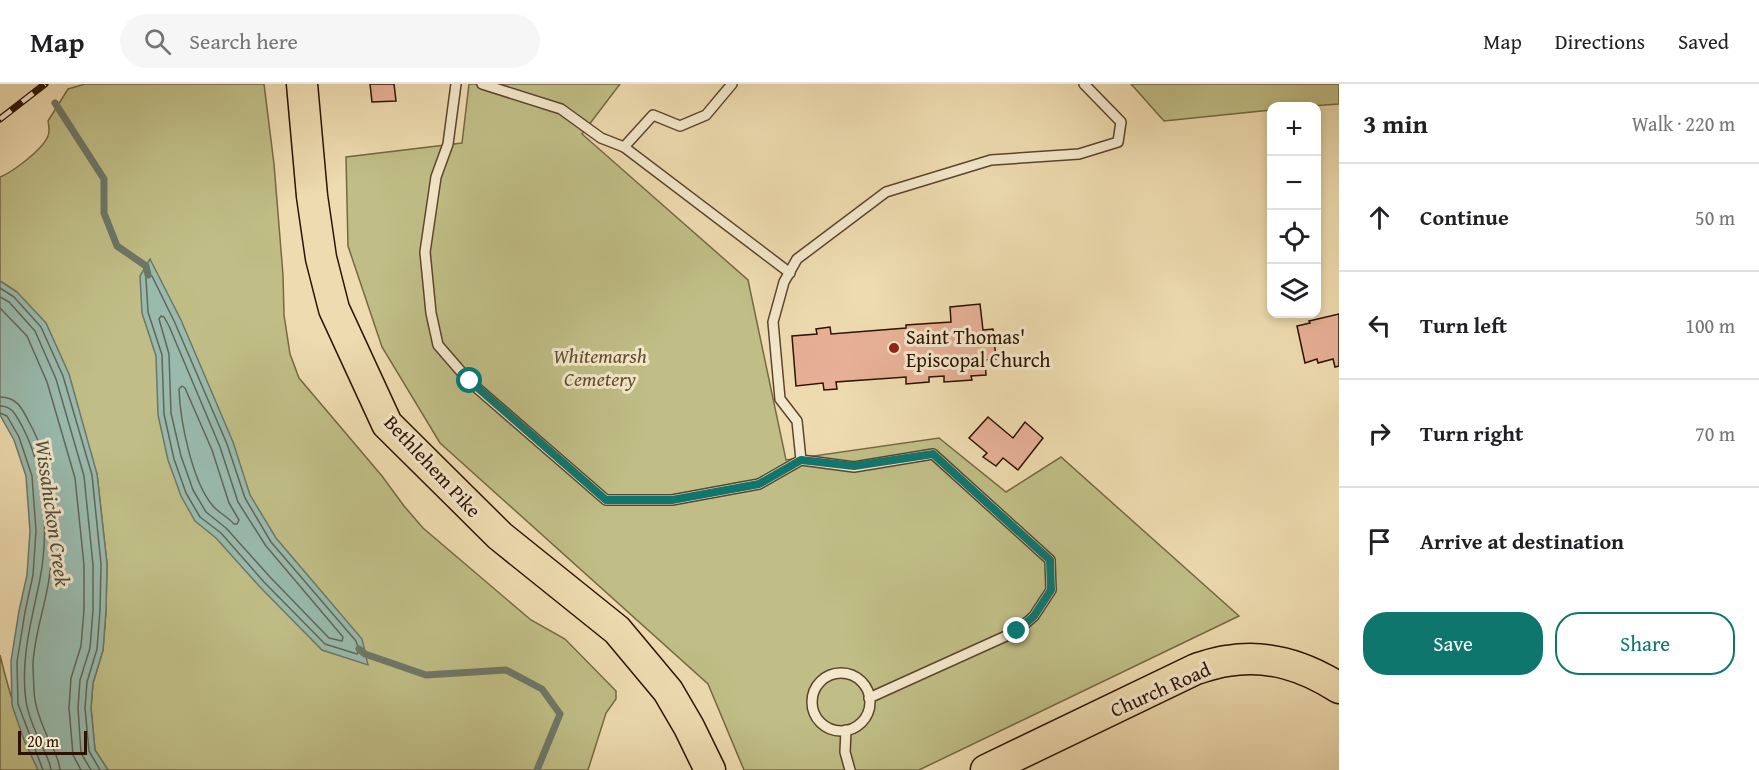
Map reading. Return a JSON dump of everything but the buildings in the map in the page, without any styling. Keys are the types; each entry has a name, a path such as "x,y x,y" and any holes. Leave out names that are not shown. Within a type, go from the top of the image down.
{"main road":[{"name":"Bethlehem Pike","path":"302,84 312,195 324,268 334,309 387,424 500,536 617,630 668,691 710,770"},
{"name":"Church Road","path":"986,770 1196,669 1228,660 1262,659 1293,664 1321,676 1339,688"}],"lane":[{"path":"456,84 448,144 436,177 425,252 431,313 438,345 470,381 606,500 672,500 759,484 801,460 854,466 933,454 1050,560 1051,590 1034,616 1017,631 869,698"},
{"path":"482,84 561,109 601,138 624,147 790,273"},
{"path":"624,147 653,115 680,126 706,115 732,84"},
{"path":"801,460 797,421 780,399 773,322 784,282 797,259 886,192 991,160 1079,154 1118,142 1121,122 1084,84"},
{"path":"843,673 861,681 867,689 869,698 869,707 861,722 846,730 827,727 819,721 812,703 813,694 818,685 825,678 834,674 843,673"},
{"path":"846,730 845,752 850,770"}],"green space":[{"path":"85,84 264,84 274,164 284,315 290,354 299,378 423,528 531,620 565,639 616,691 616,699 606,713 588,770 108,770 95,750 91,708 93,683 103,650 106,611 107,564 97,474 17,292 0,281 0,177 20,165 40,147 49,134 48,121 68,89"},
{"name":"Whitemarsh Cemetery","path":"469,84 620,84 582,134 748,280 786,460 939,438 1006,492 1061,457 1239,616 919,770 744,770 708,684 440,443 382,347 348,246 346,157 462,143"},
{"path":"1131,84 1339,84 1339,104 1267,102 1267,110 1164,121"},
{"path":"0,655 16,714 38,770 0,770"}],"water":[{"path":"150,259 181,320 233,442 250,495 276,538 362,639 368,665 322,650 216,538 195,521 181,496 168,460 158,415 156,356 142,313 140,276"},
{"name":"Wissahickon Creek","path":"0,281 17,292 46,323 69,374 97,474 107,564 106,611 103,650 93,683 91,708 95,750 108,770 38,770 24,740 12,705 11,661 27,575 30,531 26,476 14,440 0,415"}],"waterway":[{"path":"55,103 104,179 104,213 117,246 146,266 148,275"},
{"path":"359,649 365,654 426,675 506,670 542,689 560,714 537,770"}],"railway":[{"path":"0,119 45,84"}],"place":[{"name":"Saint Thomas' Episcopal Church","path":"894,348"}],"route":[{"path":"470,381 606,500 672,500 759,484 801,460 854,466 933,454 1050,560 1051,590 1034,616 1017,631"}]}
